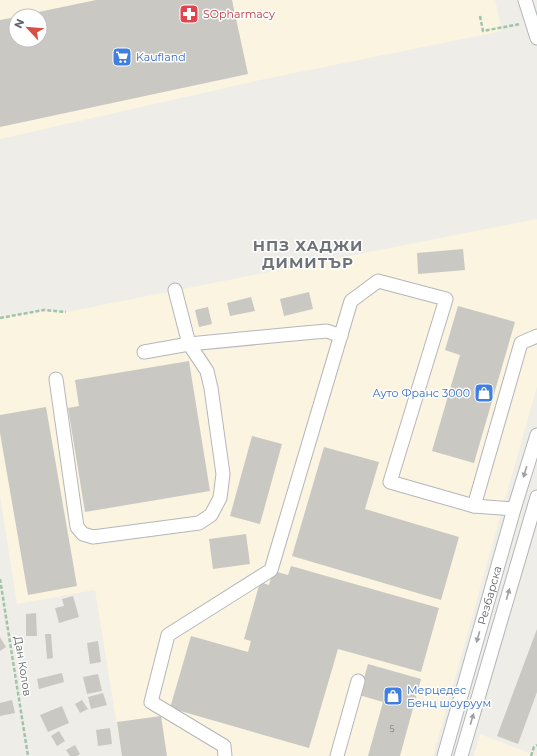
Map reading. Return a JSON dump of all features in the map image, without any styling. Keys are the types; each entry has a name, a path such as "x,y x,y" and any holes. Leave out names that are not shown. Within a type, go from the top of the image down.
{"street":[{"path":"525,0 537,38"},
{"path":"225,756 224,746 151,702 168,635 270,570 352,301 378,281 446,299 390,482 474,506 514,509"},
{"path":"56,379 77,527 83,534 93,537 200,523 211,515 220,498 223,474 211,388 207,371 188,344 175,290"},
{"path":"144,352 188,344 327,331 341,336"},
{"path":"474,506 521,343 537,336"},
{"name":"Резбарска","path":"444,756 514,509 537,435"},
{"name":"Резбарска","path":"461,756 537,497"},
{"path":"337,756 358,681"}],"path":[{"path":"480,16 483,31 532,22"},
{"path":"0,318 44,310 66,312"},
{"name":"Дан Колов","path":"0,579 28,756"},
{"path":"530,756 534,747 537,745"}],"shaded area":[{"path":"0,0 495,0 502,31 260,80 0,139"},
{"path":"537,219 537,386 433,756 122,756 95,590 17,604 0,496 0,318 44,310 66,312"},
{"path":"480,734 537,756 474,756"}],"building":[{"name":"Kaufland","path":"96,0 232,0 248,74 0,127 0,20 8,18 8,48 48,48 48,10"},
{"path":"463,249 465,270 418,274 417,253"},
{"path":"309,292 313,309 284,316 280,299"},
{"path":"251,297 255,311 230,316 227,303"},
{"path":"458,306 515,322 474,463 432,451 460,355 445,350"},
{"path":"208,307 212,324 199,327 195,310"},
{"path":"189,361 210,491 85,512 68,408 79,406 75,380"},
{"path":"46,407 77,586 28,595 0,433 0,415"},
{"path":"252,436 282,444 260,524 230,516"},
{"path":"324,447 379,462 365,509 459,537 441,600 292,556"},
{"path":"246,534 250,564 213,569 209,539"},
{"path":"291,566 439,608 421,672 338,649 309,748 170,708 191,636 248,652 251,641 244,639 260,582 269,585 273,571 288,575"},
{"path":"73,596 79,617 59,623 55,608 64,606 62,599"},
{"path":"36,613 37,636 26,636 26,614"},
{"path":"537,629 537,692 518,744 497,736"},
{"path":"45,634 51,634 53,658 47,659"},
{"path":"0,637 6,647 0,651"},
{"path":"98,641 101,662 90,664 87,643"},
{"path":"368,664 421,679 400,756 368,756 383,702 359,695"},
{"path":"62,673 64,682 39,689 37,679"},
{"path":"98,674 102,691 87,694 83,677"},
{"path":"103,693 107,705 91,709 88,697"},
{"path":"12,700 15,713 0,716 0,703"},
{"path":"82,700 88,709 80,713 75,704"},
{"path":"62,706 69,723 48,732 40,715"},
{"path":"161,716 167,756 122,756 117,722"},
{"path":"110,728 112,744 98,746 96,730"},
{"path":"59,731 65,741 57,746 51,736"},
{"path":"75,745 80,754 77,756 70,756 66,750"}],"place":[{"name":"SOpharmacy","path":"189,14"},
{"name":"Kaufland","path":"122,57"},
{"name":"Ауто Франс 3000","path":"484,393"},
{"name":"Мерцедес Бенц шоуруум","path":"393,696"}],"district":[{"name":"НПЗ ХАДЖИ ДИМИТЪР","path":"308,254"}]}
